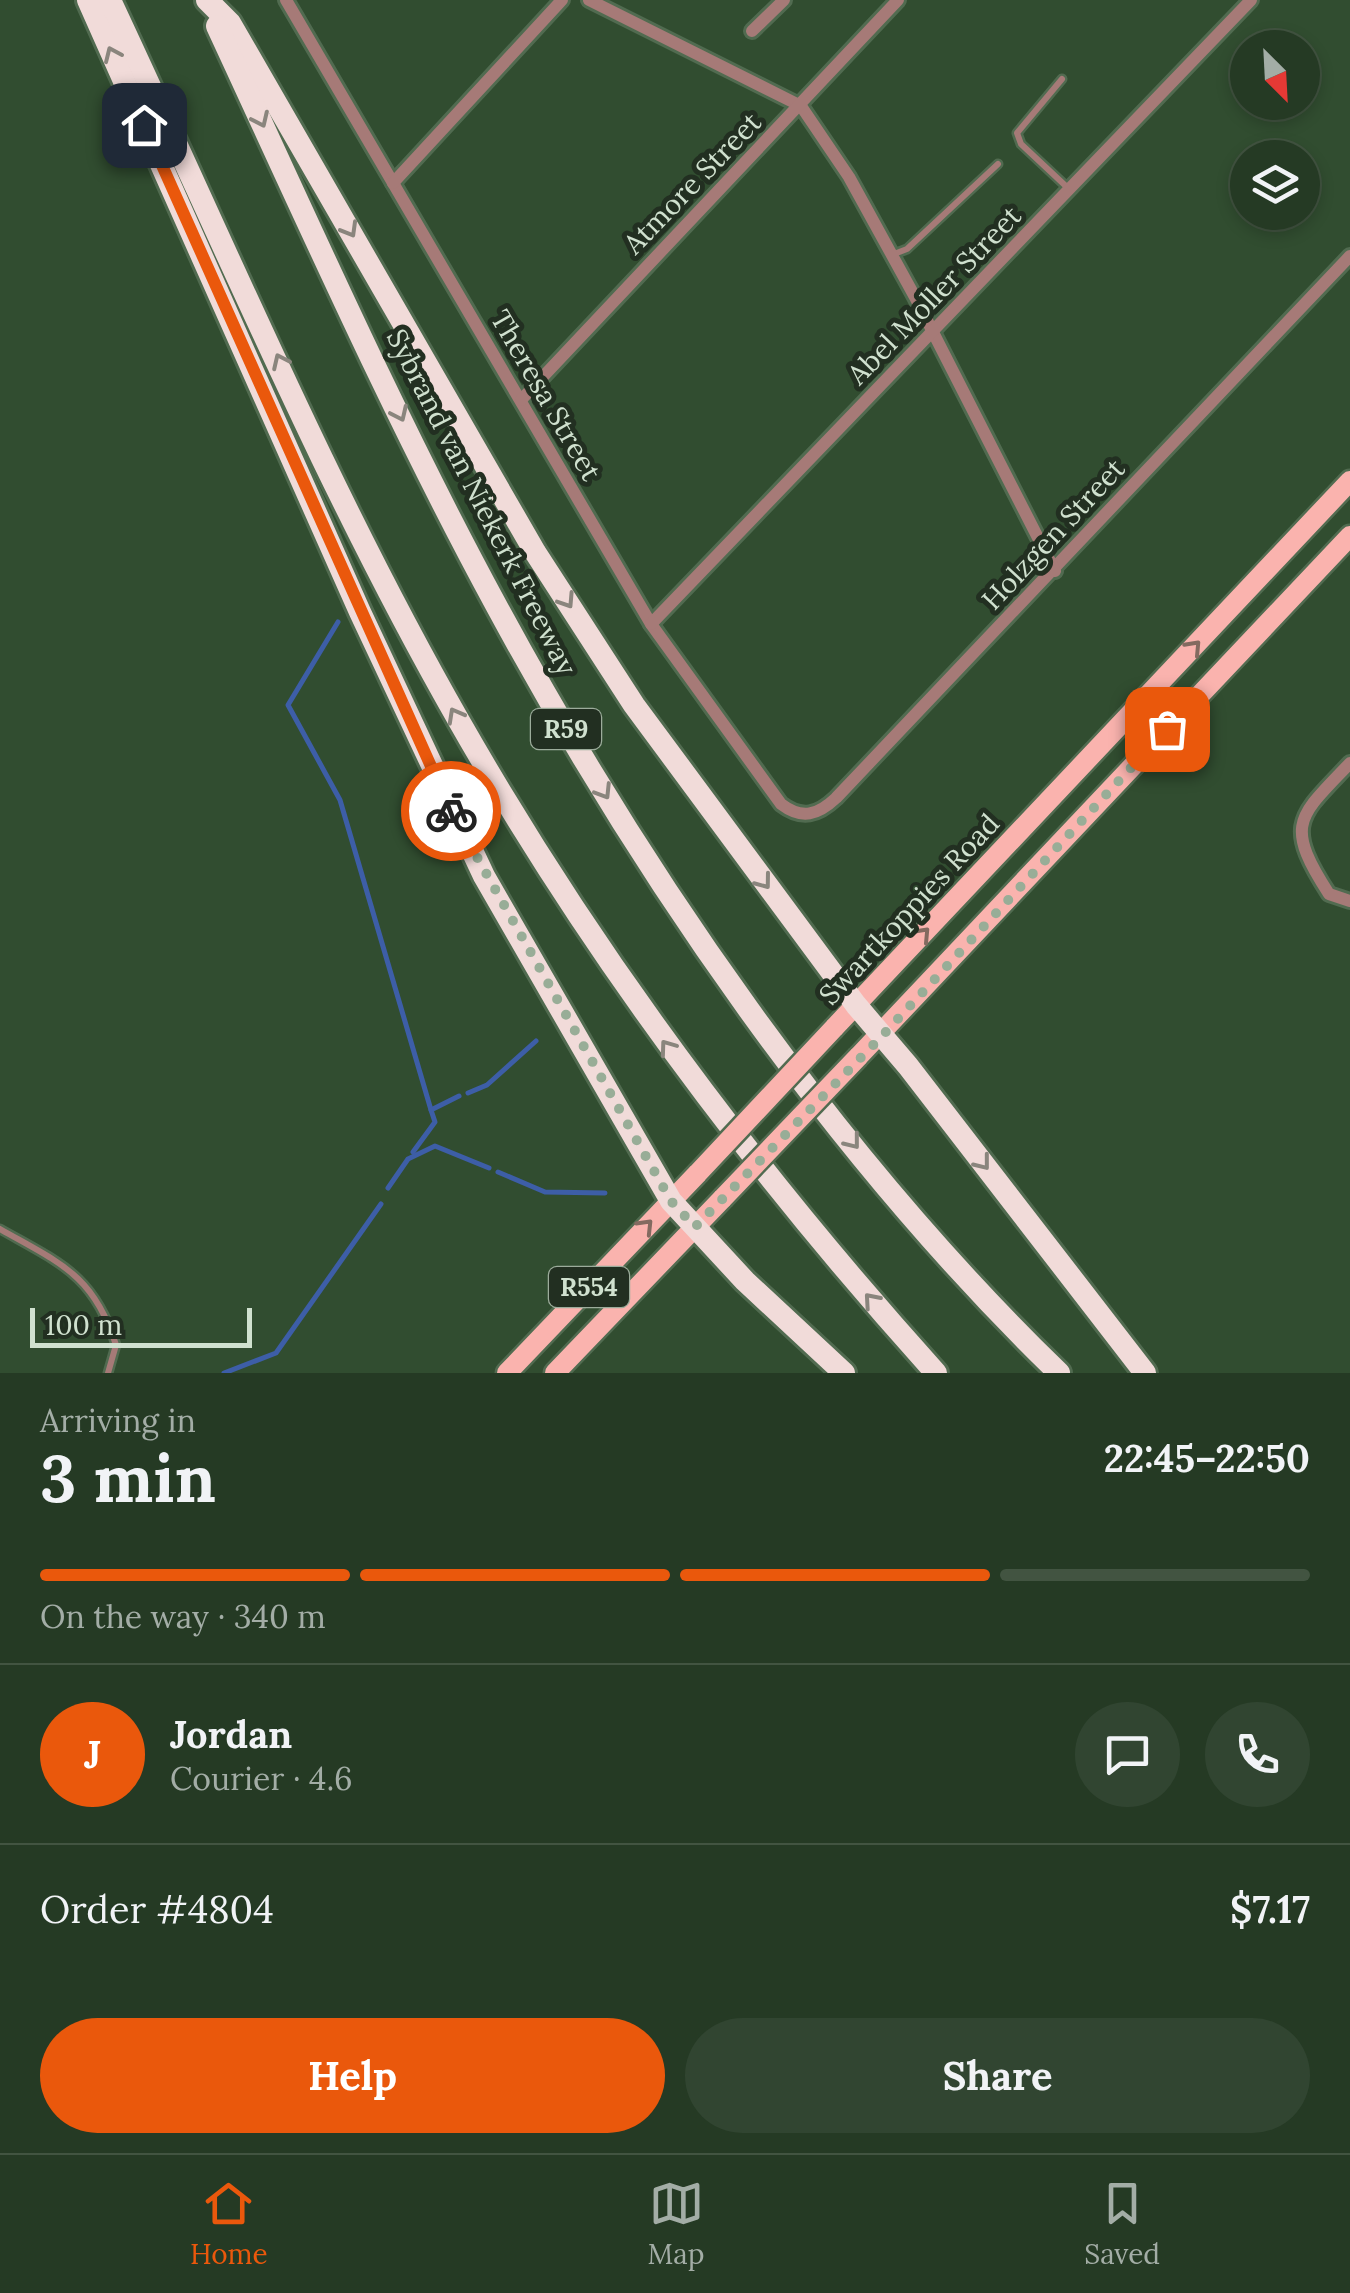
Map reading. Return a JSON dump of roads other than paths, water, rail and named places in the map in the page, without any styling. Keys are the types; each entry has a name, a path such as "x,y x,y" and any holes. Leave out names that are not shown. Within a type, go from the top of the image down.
{"highway":[{"path":"88,0 460,830 671,1201 745,1282 844,1373"},
{"path":"110,0 396,604 524,831 693,1083 787,1203 936,1373"},
{"path":"206,0 230,23 528,540 615,676 856,1006 1144,1373"},
{"name":"Sybrand van Niekerk Freeway","path":"206,0 444,506 604,793 733,985 866,1158 1059,1373"}],"main road":[{"name":"Swartkoppies Road","path":"507,1373 1350,481"},
{"name":"R554","path":"555,1373 882,1036 1350,536"}],"street":[{"name":"Theresa Street","path":"286,0 651,624 781,804"},
{"path":"393,183 562,0"},
{"path":"589,0 801,106 830,146 892,255 1055,571"},
{"path":"752,32 784,0"},
{"name":"Atmore Street","path":"521,400 898,0"},
{"name":"Abel Moller Street","path":"651,624 1251,0"},
{"name":"Holzgen Street","path":"781,804 802,815 822,811 1055,571 1350,256"},
{"path":"1350,762 1304,815 1301,828 1308,857 1329,894 1350,900"}],"lane":[{"path":"1062,79 1017,132 1021,144 1070,190"},
{"path":"892,255 907,249 998,164"},
{"path":"0,1230 59,1262 93,1291 116,1344 108,1373"}],"waterway":[{"path":"338,622 288,705 340,800 431,1110"},
{"path":"468,1093 487,1085 536,1041"},
{"path":"413,1152 435,1122 431,1110 459,1096"},
{"path":"388,1188 408,1159 435,1146 489,1168"},
{"path":"498,1172 545,1192 605,1193"},
{"path":"224,1373 276,1353 381,1204"}]}
